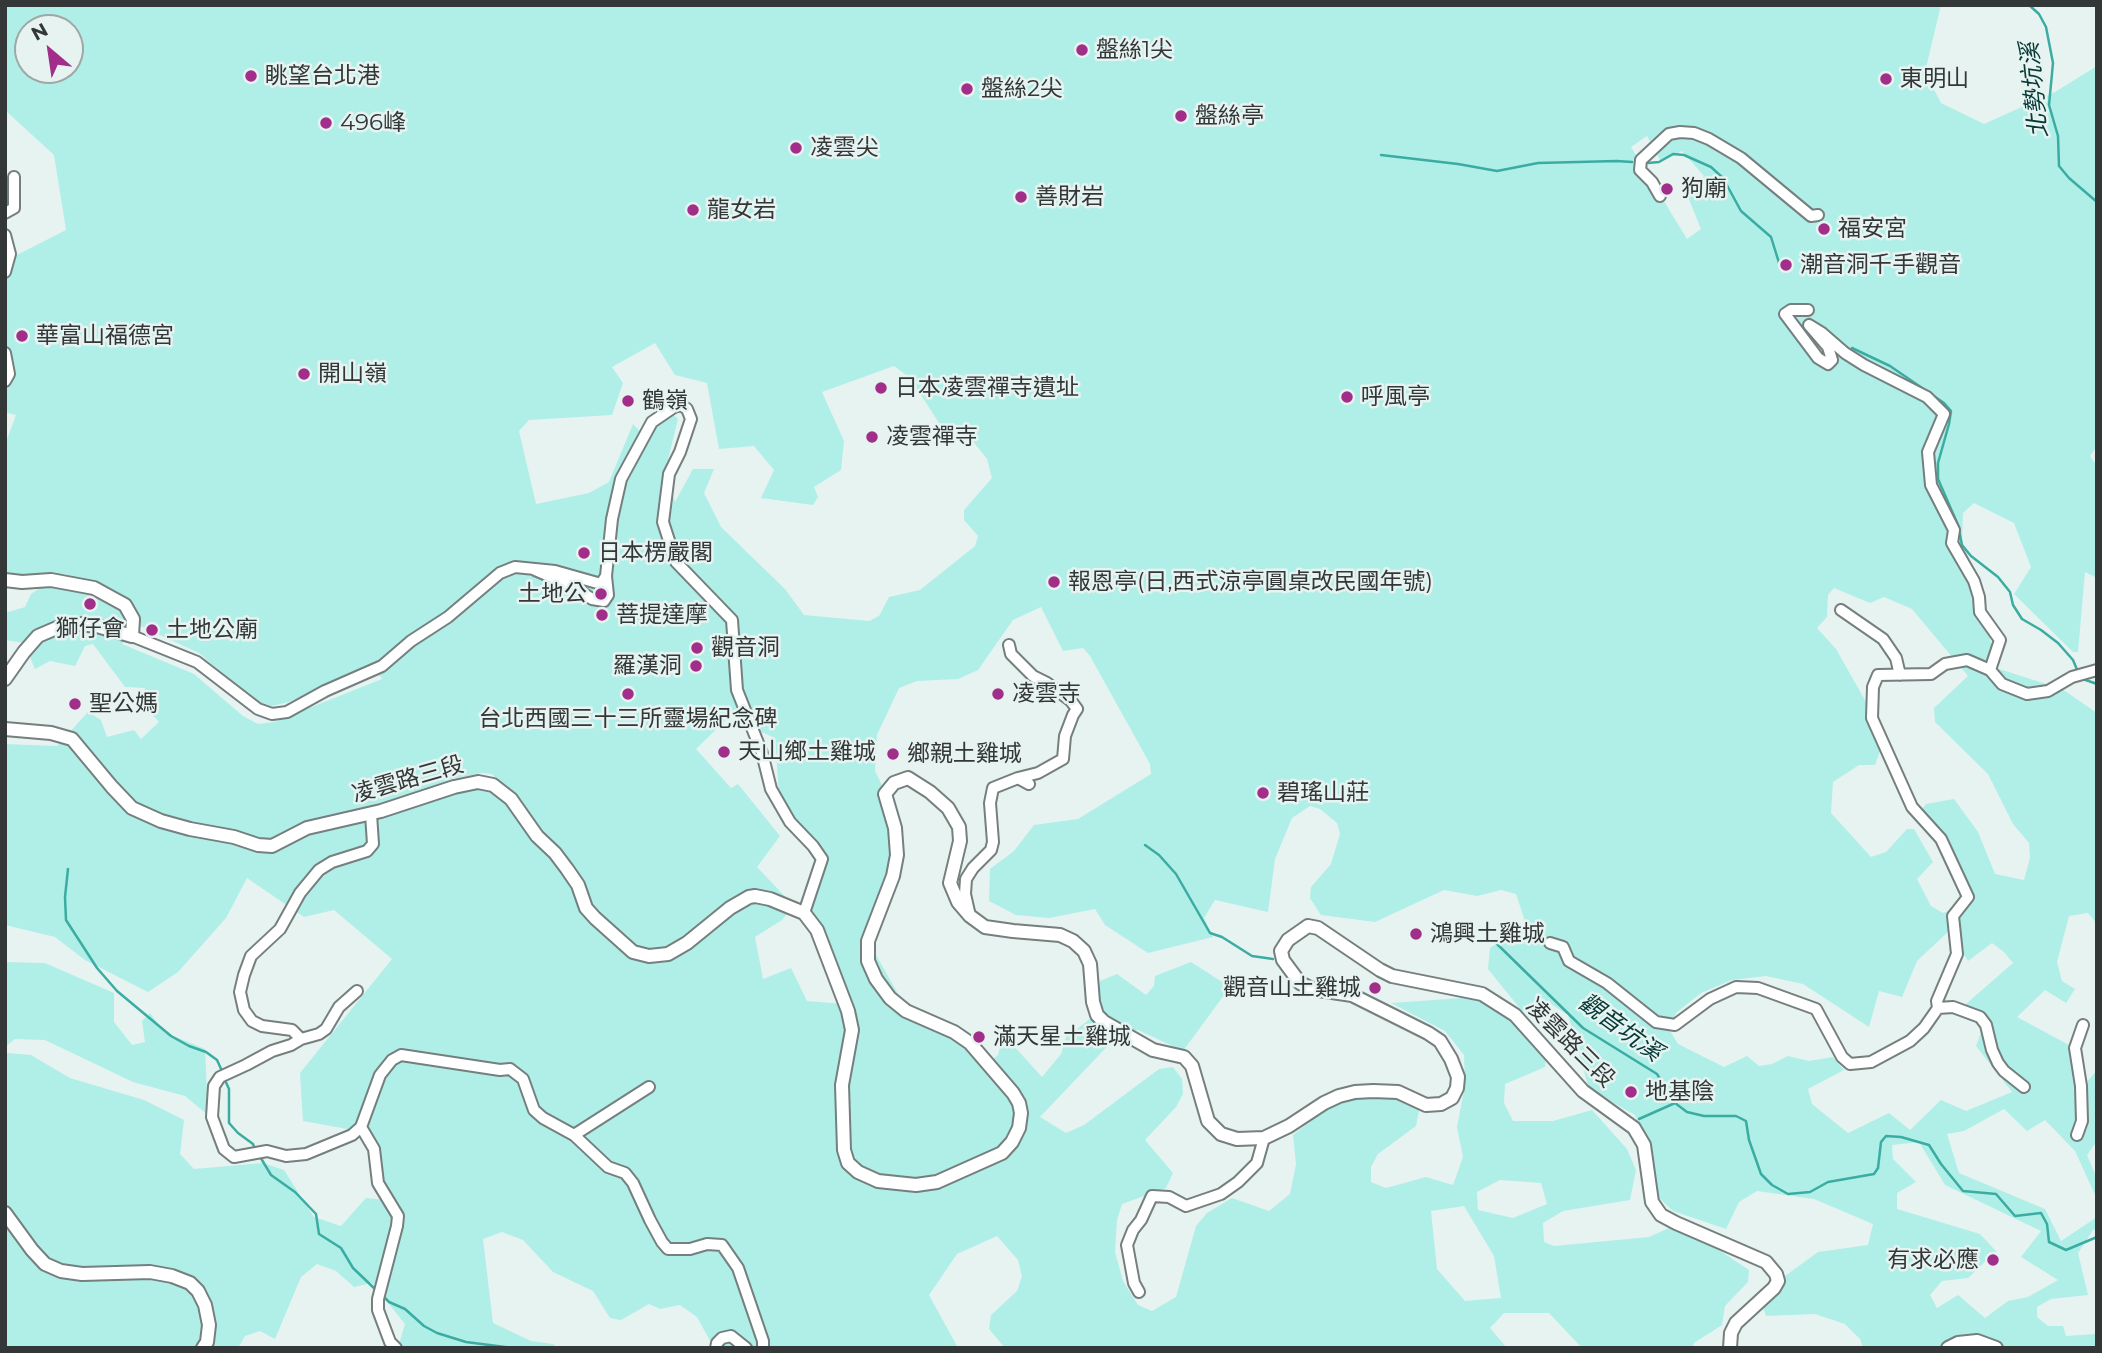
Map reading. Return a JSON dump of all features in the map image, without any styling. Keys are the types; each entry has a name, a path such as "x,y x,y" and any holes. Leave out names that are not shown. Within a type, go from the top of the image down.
{"street":[{"path":"1660,196 1652,182 1640,170 1641,160 1669,134 1694,133 1741,158 1811,216 1818,215"},
{"path":"5,213 14,208 15,177"},
{"path":"5,235 10,254 5,272"},
{"path":"1808,310 1791,310 1785,314 1818,358 1828,364 1832,360 1828,347 1809,325 1864,365 1927,397 1944,414 1928,452 1931,485 1954,530 1952,543 1974,581 1980,612 2000,640 1990,670"},
{"path":"5,353 9,374 5,381"},
{"path":"535,569 592,598 604,601 608,595 606,576 612,519 621,479 652,422 681,405 687,409 691,419 669,474 663,522 676,562 732,620 737,690 762,753 771,789 790,822 813,846 821,859 804,913 817,930 848,1011 852,1030 842,1085 844,1150 848,1163 858,1172 878,1181 916,1185 937,1182 1002,1153 1019,1128 1021,1113 1013,1093 970,1043 954,1031 906,1011 890,998 876,979 868,961 868,941 893,876 897,855 895,828 885,794 898,780 914,780 955,817 960,841 950,883 958,902 970,916"},
{"path":"5,679 38,636 59,627 79,624 97,626 132,636 197,662 258,709 272,714 287,712 325,691 382,666 411,641 448,617 500,573 515,567 555,571 601,584 606,576"},
{"path":"5,580 51,580 94,588 125,605 132,619 132,636"},
{"path":"1841,610 1883,639 1896,658 1900,675"},
{"path":"970,916 965,894 966,879 973,868 992,850 990,803 993,788 1024,781 1063,759 1066,736 1077,709 1071,701 1021,665 1009,645"},
{"path":"1550,943 1563,947 1569,961 1607,983 1656,1022 1675,1026 1710,999 1736,987 1758,988 1816,1009 1842,1057 1850,1064 1871,1062 1910,1041 1924,1028 1938,1008 1937,1000 1957,954 1953,916 1968,897 1941,839 1912,807 1872,718 1873,687 1878,675 1931,674 1945,664 1967,660 1990,670 2002,684 2027,694 2049,691 2079,675 2097,670"},
{"name":"凌雲路三段","path":"5,729 51,733 77,742 132,808 190,830 234,837 258,845 272,846 307,828 371,814 454,787 478,782 493,785 511,799 537,836 555,853 578,885 586,908 595,918 632,952 649,956 668,954 687,943 730,908 749,897 770,899 804,913"},
{"path":"302,1039 292,1031 262,1027 252,1021 244,1010 240,992 244,975 251,956 280,929 300,893 319,870 332,862 367,851 373,845 371,814"},
{"name":"凌雲路三段","path":"970,916 985,927 1060,935 1073,941 1084,951 1090,964 1093,1002 1097,1015 1104,1022 1153,1049 1184,1057 1192,1066 1208,1121 1220,1134 1237,1139 1264,1138 1339,1096 1364,1091 1388,1091 1398,1092 1426,1105 1441,1104 1452,1098 1457,1088 1458,1077 1451,1059 1440,1041 1428,1032 1352,995 1312,989 1300,983 1283,960 1281,951 1288,940 1302,929 1308,926 1318,928 1392,976 1482,994 1516,1015 1583,1091 1634,1128 1644,1145 1653,1202 1661,1215 1766,1262 1776,1274 1774,1288 1736,1324 1731,1333 1730,1348"},
{"path":"358,991 339,1007 326,1030 272,1051 224,1075 214,1086 212,1117 224,1149 234,1157 267,1151 286,1156 306,1154 352,1135 361,1127 380,1075 392,1060 401,1055 500,1070 510,1069 523,1079 534,1110 574,1135 608,1167 625,1173 668,1249 690,1249 707,1244 722,1245 738,1268 763,1341 762,1348"},
{"path":"1938,1008 1953,1007 1980,1017 1986,1026 1998,1063 2024,1087"},
{"path":"2077,1135 2082,1121 2081,1086 2075,1048 2083,1025"},
{"path":"574,1135 649,1087"},
{"path":"361,1127 374,1149 378,1183 398,1216 378,1299 378,1310 390,1342 396,1348"},
{"path":"1139,1292 1134,1283 1127,1245 1152,1196 1169,1196 1186,1206 1221,1194 1238,1182 1256,1163 1264,1138"},
{"path":"5,1213 32,1251 45,1264 61,1271 82,1274 150,1272 190,1283 198,1291 205,1305 209,1325 204,1348"},
{"path":"716,1348 722,1338 731,1336 746,1348"},
{"path":"1948,1348 1958,1343 1978,1341 1996,1348"}],"shaded area":[{"path":"5,5 1941,5 1925,72 1941,103 1984,124 2055,92 2097,66 2097,446 2090,456 2097,463 2097,578 2085,572 2078,652 2073,652 2014,594 2031,567 2014,523 1974,503 1963,513 1962,542 1978,579 1996,668 2062,689 2097,713 2097,924 2088,913 2069,916 2057,962 2062,981 2075,989 2066,1003 2045,990 2017,1017 2069,1045 2072,1066 2087,1082 2097,1070 2097,1141 2087,1155 2097,1178 2097,1199 2075,1151 2045,1120 2027,1131 2004,1109 1964,1131 1947,1134 1959,1173 2045,1209 2061,1241 2097,1217 2097,1229 2093,1230 2078,1253 2088,1295 2051,1299 2037,1307 2037,1317 2048,1326 2063,1326 2066,1336 2097,1334 2097,1348 1863,1348 1860,1339 1845,1324 1815,1314 1766,1316 1759,1295 1818,1252 1868,1245 1873,1224 1814,1199 1757,1191 1739,1202 1726,1229 1673,1211 1658,1197 1650,1145 1635,1115 1589,1089 1568,1015 1551,1004 1532,1014 1522,1011 1488,969 1490,948 1526,924 1516,894 1501,890 1477,896 1444,890 1375,922 1321,915 1310,898 1311,887 1331,864 1340,834 1337,823 1320,809 1310,806 1292,818 1275,859 1268,912 1215,900 1204,918 1213,937 1148,953 1105,925 1095,909 1049,918 1016,915 989,901 990,869 1014,851 1034,825 1078,819 1151,774 1150,764 1090,656 1083,648 1063,651 1041,607 1013,620 978,670 958,679 917,681 899,688 877,735 875,771 895,812 897,835 872,943 902,1001 950,1029 990,1062 998,1055 1003,1034 1042,1077 1061,1054 1066,1037 1098,1013 1100,981 1117,974 1146,995 1154,986 1155,976 1191,962 1230,987 1183,1051 1138,1030 1119,1034 1040,1117 1066,1133 1084,1125 1159,1069 1173,1067 1182,1079 1183,1094 1176,1107 1145,1140 1173,1173 1166,1188 1122,1204 1117,1220 1115,1252 1123,1281 1138,1305 1152,1311 1176,1297 1196,1226 1207,1213 1232,1198 1269,1211 1290,1194 1296,1164 1293,1135 1338,1100 1381,1093 1408,1100 1419,1111 1416,1126 1378,1154 1371,1167 1371,1182 1386,1188 1426,1177 1453,1185 1463,1157 1457,1127 1465,1085 1464,1055 1445,1031 1391,1003 1490,996 1546,1056 1545,1067 1505,1084 1504,1103 1513,1121 1553,1121 1592,1110 1627,1149 1636,1170 1630,1200 1563,1211 1543,1223 1544,1242 1554,1246 1649,1237 1669,1228 1713,1246 1749,1270 1748,1282 1725,1306 1722,1325 1694,1343 1693,1348 1582,1348 1549,1313 1504,1313 1490,1328 1507,1348 1005,1348 989,1329 991,1315 1017,1291 1022,1276 1018,1260 997,1236 957,1254 929,1295 958,1348 712,1348 697,1317 680,1305 660,1309 649,1304 621,1320 610,1318 593,1291 553,1272 523,1240 502,1232 483,1239 493,1323 531,1341 553,1344 558,1348 398,1348 405,1324 372,1283 354,1287 336,1271 317,1264 301,1277 275,1339 260,1331 245,1336 238,1348 5,1348 5,962 45,963 114,993 114,1022 132,1045 145,1042 142,1021 150,1013 164,1032 205,1049 208,1115 185,1096 133,1082 45,1040 15,1039 6,1046 7,1053 31,1055 70,1078 144,1100 184,1120 180,1154 194,1169 263,1163 284,1170 314,1217 341,1226 366,1198 386,1200 364,1132 303,1121 300,1073 392,959 334,910 304,917 247,878 226,918 178,972 148,992 85,960 55,937 5,925 5,744 57,746 88,712 101,720 107,737 134,730 141,739 159,722 142,704 145,688 125,687 93,644 85,646 75,666 50,661 35,669 24,643 5,640 5,613 25,607 31,594 40,588 68,586 73,583 66,574 32,577 5,575 5,445 16,415 5,412 5,246 11,258 66,230 54,155 6,111","holes":["1647,136 1661,162 1682,151 1704,176 1688,197 1701,229 1687,239 1631,147","655,343 675,375 707,383 719,449 754,446 774,470 761,498 813,505 818,497 814,487 841,470 844,441 822,392 894,366 910,378 939,423 968,435 987,459 992,478 964,510 964,520 978,536 975,546 920,590 889,597 879,616 869,621 804,615 785,589 721,527 704,493 714,469 693,469 675,502 665,472 678,419 665,406 648,440 633,424 609,482 589,493 536,504 519,431 529,420 612,415 623,383 612,367","1834,588 1870,603 1884,597 1912,609 1968,676 1934,708 1935,722 1988,774 2013,824 2029,843 2030,858 2024,880 1995,874 1978,832 1954,799 1926,804 1922,809 1935,827 1962,894 1956,908 1943,913 1931,906 1917,879 1933,862 1914,829 1907,829 1886,852 1871,857 1831,813 1833,782 1859,765 1875,765 1883,743 1870,709 1836,649 1817,628 1827,617 1828,595","138,625 199,653 254,701 267,707 289,702 373,665 382,679 274,722 258,724 243,716 194,674 122,644","754,710 759,731 775,738 779,794 821,861 809,922 843,1004 807,1001 791,968 763,979 755,937 782,920 794,906 757,867 780,836 738,784 731,788 696,749 730,716","482,773 492,774 501,784 507,798 468,784 406,810 302,836 303,823 390,805 451,779","1949,931 1968,961 1992,943 2013,963 1966,1004 1984,1024 1976,1046 2012,1092 1966,1111 1941,1100 1910,1130 1889,1113 1848,1133 1812,1104 1808,1089 1844,1070 1833,1057 1809,1061 1788,1056 1772,1064 1759,1066 1747,1056 1724,1067 1678,1044 1669,1029 1676,1013 1701,993 1732,980 1766,976 1803,984 1869,1027 1879,991 1902,997 1917,961","1919,1142 1945,1185 2041,1231 2021,1257 2058,1280 2028,1297 2008,1301 1985,1318 1958,1295 1937,1308 1930,1295 1942,1281 1968,1278 1996,1251 1980,1234 1897,1209 1897,1193 1916,1182 1893,1159 1892,1145","1500,1180 1541,1183 1547,1204 1513,1218 1478,1210 1477,1192","1464,1206 1494,1256 1501,1298 1465,1301 1437,1269 1431,1211"]}],"waterway":[{"name":"北勢坑溪","path":"2029,5 2039,14 2046,27 2053,63 2049,105 2058,136 2059,166 2097,202"},
{"path":"1648,163 1659,162 1673,154 1684,155 1711,167 1723,178 1741,211 1771,237 1780,266"},
{"path":"1381,155 1497,171 1538,163 1632,162"},
{"path":"1852,348 1890,366 1944,403 1951,411 1938,463 1938,479 1958,525 1962,545 1971,556 1998,577 2010,592 2013,605 2022,619 2058,643 2073,660 2078,672"},
{"path":"2080,678 2097,684"},
{"path":"1145,845 1159,855 1176,874 1210,933 1222,937 1252,956 1273,959"},
{"path":"68,869 66,920 97,968 117,991 171,1036 206,1052 217,1060 222,1071"},
{"name":"觀音坑溪","path":"1497,944 1583,1028 1657,1074 1675,1103 1687,1112 1704,1116 1736,1116 1746,1121 1749,1140 1761,1174 1772,1185 1788,1194 1810,1192 1828,1182 1874,1174 1878,1168 1881,1142 1886,1136 1901,1137 1929,1145 1963,1191 1996,1194 2015,1216 2041,1213 2047,1224 2049,1242 2066,1250 2097,1237"},
{"path":"224,1078 229,1089 229,1123 253,1144 255,1149"},
{"path":"1639,1119 1675,1103"},
{"path":"259,1155 271,1175 295,1192 316,1214 319,1234 341,1248 353,1268 376,1290"},
{"path":"384,1297 437,1333 466,1342 513,1348"}],"place":[{"name":"盤絲1尖","path":"1082,50"},
{"name":"眺望台北港","path":"251,76"},
{"name":"東明山","path":"1886,79"},
{"name":"盤絲2尖","path":"967,89"},
{"name":"盤絲亭","path":"1181,116"},
{"name":"496峰","path":"326,123"},
{"name":"凌雲尖","path":"796,148"},
{"name":"狗廟","path":"1667,189"},
{"name":"善財岩","path":"1021,197"},
{"name":"龍女岩","path":"693,210"},
{"name":"福安宮","path":"1824,229"},
{"name":"潮音洞千手觀音","path":"1786,265"},
{"name":"華富山福德宮","path":"22,336"},
{"name":"開山嶺","path":"304,374"},
{"name":"日本凌雲禪寺遺址","path":"881,388"},
{"name":"呼風亭","path":"1347,397"},
{"name":"鶴嶺","path":"628,401"},
{"name":"凌雲禪寺","path":"872,437"},
{"name":"日本楞嚴閣","path":"584,553"},
{"name":"報恩亭(日,西式涼亭圓桌改民國年號)","path":"1054,582"},
{"name":"土地公","path":"601,594"},
{"name":"獅仔會","path":"90,604"},
{"name":"菩提達摩","path":"602,615"},
{"name":"土地公廟","path":"152,630"},
{"name":"觀音洞","path":"697,648"},
{"name":"羅漢洞","path":"696,666"},
{"name":"台北西國三十三所靈場紀念碑","path":"628,694"},
{"name":"凌雲寺","path":"998,694"},
{"name":"聖公媽","path":"75,704"},
{"name":"天山鄉土雞城","path":"724,752"},
{"name":"鄉親土雞城","path":"893,754"},
{"name":"碧瑤山莊","path":"1263,793"},
{"name":"鴻興土雞城","path":"1416,934"},
{"name":"觀音山土雞城","path":"1375,988"},
{"name":"滿天星土雞城","path":"979,1037"},
{"name":"地基陰","path":"1631,1092"},
{"name":"有求必應","path":"1993,1260"}]}
